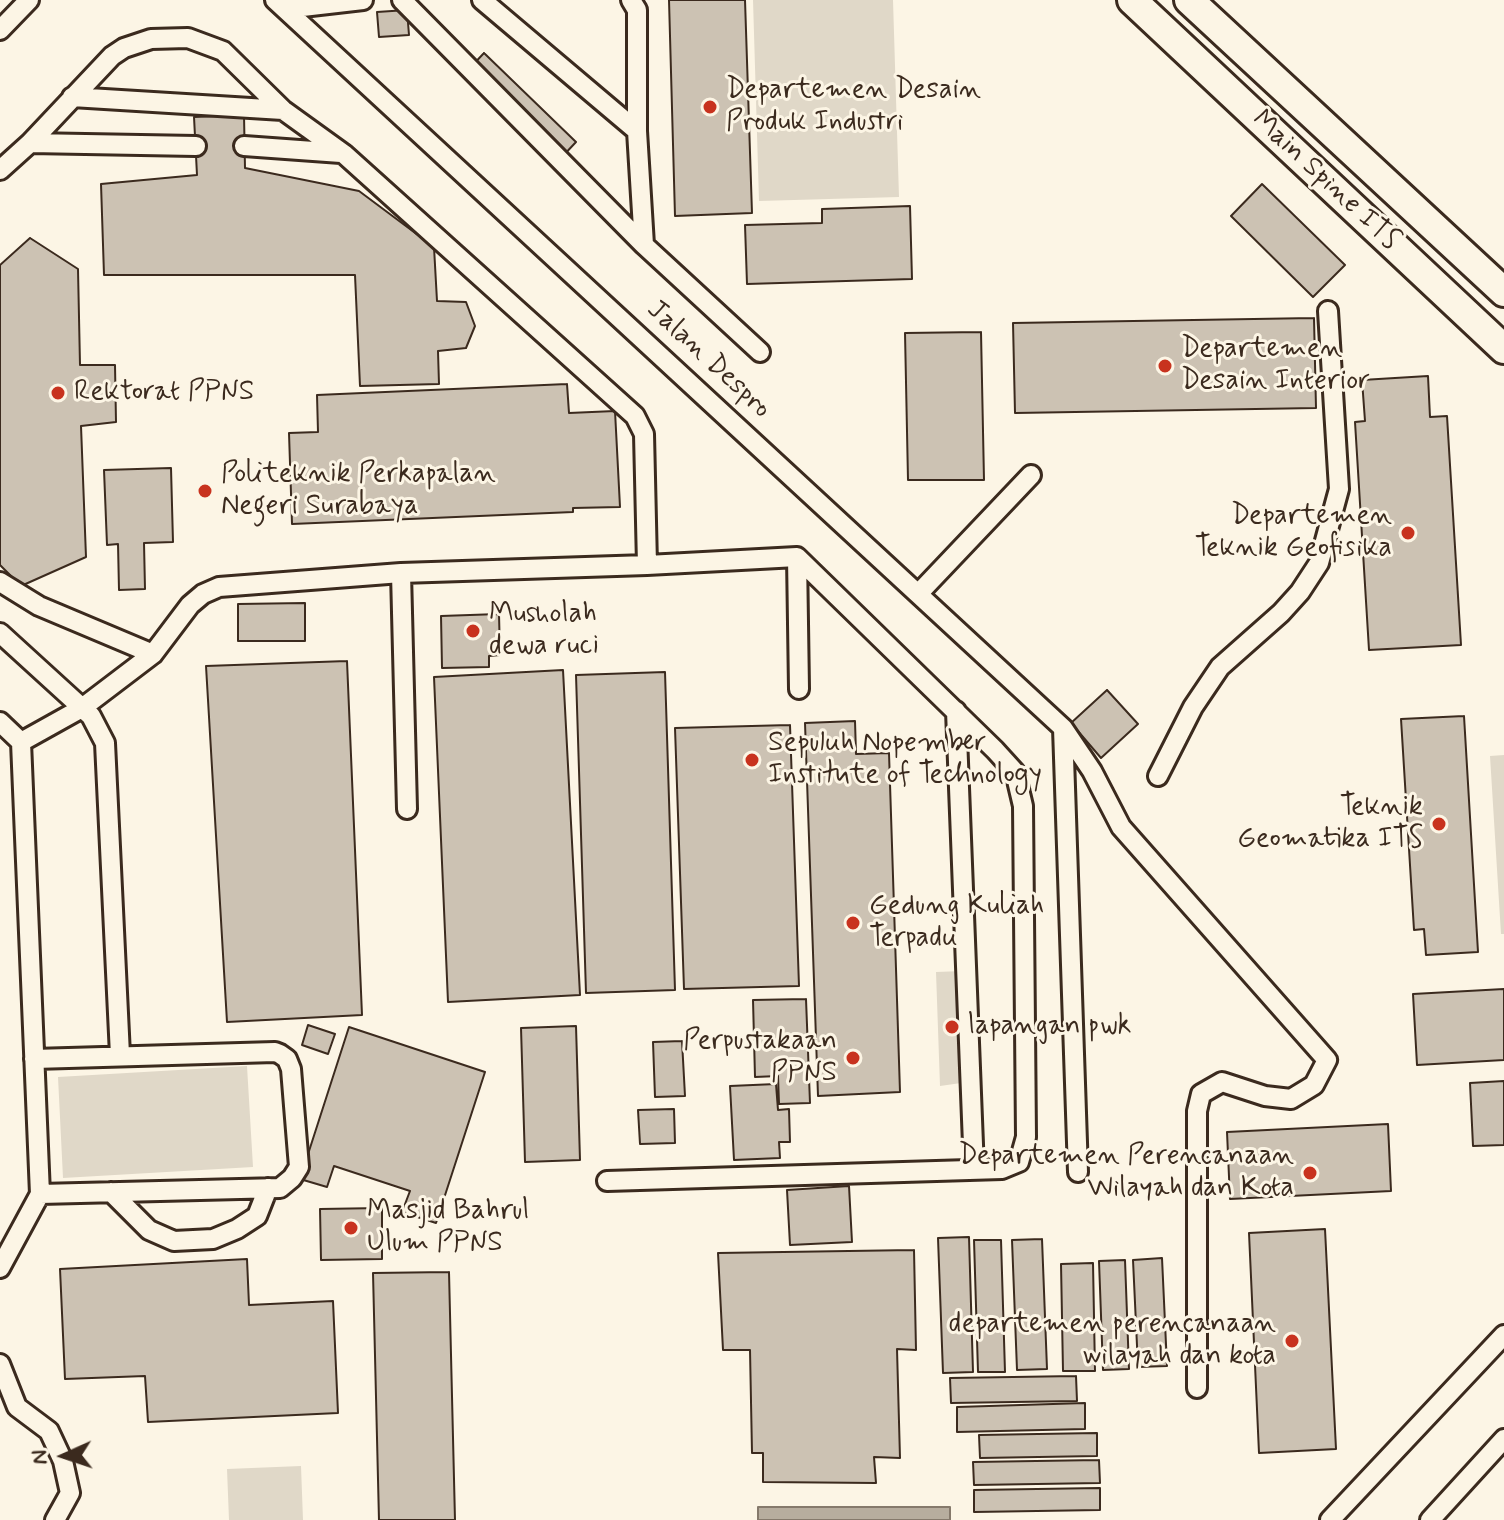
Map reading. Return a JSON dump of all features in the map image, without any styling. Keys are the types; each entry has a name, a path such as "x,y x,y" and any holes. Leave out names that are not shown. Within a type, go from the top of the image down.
{"street":[{"name":"Main Spine ITS","path":"1189,0 1504,292"},
{"name":"Main Spine ITS","path":"1144,4 1504,349"},
{"path":"1400,252 1428,222"}],"lane":[{"path":"0,30 29,0"},
{"path":"280,4 363,0"},
{"path":"402,0 644,245 760,352"},
{"path":"482,0 637,131"},
{"path":"631,0 637,10 637,131 644,245"},
{"name":"Jalan Despro","path":"280,4 1063,728 1092,771 1121,827 1327,1060 1314,1085 1291,1099 1265,1096 1222,1082 1201,1094 1197,1111 1197,1388"},
{"path":"0,170 30,143 112,56 136,42 188,38 223,51 283,110 344,154 635,416 644,434 647,565"},
{"path":"72,97 283,110"},
{"path":"30,143 196,146"},
{"path":"244,146 344,154"},
{"path":"1158,776 1193,707 1220,667 1281,613 1300,592 1319,563 1339,489 1328,311"},
{"path":"919,593 1031,475"},
{"path":"797,557 799,689"},
{"path":"21,742 82,708 153,654 190,605 203,594 219,587 401,573 797,557 1015,772 1023,806 1026,1137 1019,1162 1002,1169 607,1181"},
{"path":"401,573 407,809"},
{"path":"0,582 39,606 153,654"},
{"path":"0,633 82,708 97,724 105,743 120,1055"},
{"path":"956,711 974,1170"},
{"path":"0,722 21,742 40,1194 0,1268"},
{"path":"1063,728 1078,1172"},
{"path":"34,1059 275,1052 284,1056 291,1069 299,1167 280,1188 40,1194"},
{"path":"111,1192 149,1230 174,1241 213,1239 237,1229 257,1216 268,1188"},
{"path":"1330,1520 1504,1335"},
{"path":"0,1364 17,1407 49,1431 63,1461 70,1493 55,1520"},
{"path":"1430,1520 1504,1439"}],"shaded area":[{"path":"753,0 893,0 899,197 759,201"},
{"path":"1504,755 1504,934 1501,934 1490,756"},
{"name":"lapangan pwk","path":"963,971 968,1082 940,1086 936,972"},
{"path":"247,1066 253,1167 63,1178 58,1077"},
{"path":"301,1466 303,1520 229,1520 227,1469"},
{"path":"758,1507 950,1507 950,1520 758,1520"}],"building":[{"name":"Departemen Desain Produk Industri","path":"669,0 745,0 752,213 675,216"},
{"path":"407,10 409,35 379,37 377,12"},
{"path":"484,53 576,142 561,158 469,69"},
{"path":"244,115 245,168 359,191 434,247 437,301 466,302 475,326 466,348 438,351 439,384 360,386 355,275 104,275 101,184 197,175 194,117"},
{"path":"1262,184 1345,265 1313,297 1231,216"},
{"path":"910,206 912,279 747,284 745,225 822,223 822,209"},
{"name":"Rektorat PPNS","path":"30,238 78,269 80,365 115,365 116,422 81,426 86,557 21,586 0,565 0,265"},
{"name":"Departemen Desain Interior","path":"1314,318 1316,408 1015,413 1013,323"},
{"path":"981,332 984,480 908,480 905,333"},
{"name":"Departemen Teknik Geofisika","path":"1428,376 1430,417 1447,416 1461,645 1369,650 1355,422 1365,421 1362,380"},
{"path":"567,384 569,413 615,411 620,507 573,508 573,512 292,524 289,433 318,432 317,395"},
{"path":"171,468 173,542 144,543 145,589 119,590 118,544 107,545 104,470"},
{"path":"305,603 305,641 238,641 238,604"},
{"path":"499,614 500,655 489,656 489,667 442,668 441,616"},
{"path":"347,661 362,1015 227,1022 206,666"},
{"path":"563,670 580,995 448,1002 434,677"},
{"path":"665,672 675,990 586,993 576,675"},
{"path":"1107,690 1138,724 1101,758 1071,723"},
{"name":"Teknik Geomatika ITS","path":"1464,716 1478,952 1426,955 1424,929 1414,930 1401,719"},
{"name":"Gedung Kuliah Terpadu","path":"855,721 856,754 889,753 900,1092 818,1096 805,723"},
{"path":"790,725 799,986 684,989 675,728"},
{"path":"1504,989 1504,1060 1417,1065 1413,994"},
{"path":"806,999 810,1103 779,1104 778,1076 755,1077 753,1000"},
{"path":"308,1025 335,1034 328,1054 302,1045"},
{"path":"576,1026 580,1160 525,1162 521,1028"},
{"path":"349,1027 485,1072 436,1223 402,1212 410,1191 334,1166 327,1187 300,1179"},
{"path":"682,1041 685,1096 655,1097 653,1042"},
{"path":"1504,1081 1504,1145 1473,1146 1470,1083"},
{"path":"776,1084 778,1110 789,1109 790,1142 779,1142 780,1158 734,1160 730,1086"},
{"path":"674,1109 675,1143 640,1144 638,1110"},
{"name":"Departemen Perencanaan Wilayah dan Kota","path":"1388,1124 1391,1191 1230,1199 1227,1132"},
{"path":"849,1186 852,1242 790,1245 787,1190"},
{"path":"382,1208 382,1259 321,1260 320,1209"},
{"name":"departemen perencanaan wilayah dan kota","path":"1325,1229 1336,1449 1259,1453 1249,1233"},
{"path":"969,1237 973,1372 943,1373 938,1238"},
{"path":"1042,1239 1047,1369 1017,1370 1012,1240"},
{"path":"974,1240 1001,1240 1005,1372 978,1372"},
{"path":"914,1250 916,1350 897,1349 900,1458 874,1457 876,1483 763,1482 763,1453 752,1453 750,1350 723,1350 718,1253"},
{"path":"1162,1258 1167,1366 1138,1367 1133,1260"},
{"path":"247,1259 249,1305 333,1301 338,1413 148,1422 145,1376 65,1379 60,1269"},
{"path":"1125,1260 1129,1369 1103,1370 1099,1261"},
{"path":"1093,1263 1095,1371 1063,1371 1061,1264"},
{"path":"449,1272 455,1520 379,1520 373,1273"},
{"path":"1076,1376 1077,1401 951,1403 950,1378"},
{"path":"1085,1403 1085,1429 957,1432 957,1407"},
{"path":"1097,1433 1097,1456 980,1458 979,1435"},
{"path":"1099,1460 1100,1483 974,1485 973,1462"},
{"path":"1100,1488 1100,1510 974,1512 974,1490"}],"place":[{"name":"Departemen Desain Produk Industri","path":"710,107"},
{"name":"Departemen Desain Interior","path":"1165,366"},
{"name":"Rektorat PPNS","path":"58,393"},
{"name":"Politeknik Perkapalan Negeri Surabaya","path":"205,491"},
{"name":"Departemen Teknik Geofisika","path":"1408,533"},
{"name":"Musholah dewa ruci","path":"473,631"},
{"name":"Sepuluh Nopember Institute of Technology","path":"752,760"},
{"name":"Teknik Geomatika ITS","path":"1439,824"},
{"name":"Gedung Kuliah Terpadu","path":"853,923"},
{"name":"lapangan pwk","path":"952,1027"},
{"name":"Perpustakaan PPNS","path":"853,1058"},
{"name":"Departemen Perencanaan Wilayah dan Kota","path":"1310,1173"},
{"name":"Masjid Bahrul Ulum PPNS","path":"351,1228"},
{"name":"departemen perencanaan wilayah dan kota","path":"1292,1341"}]}
